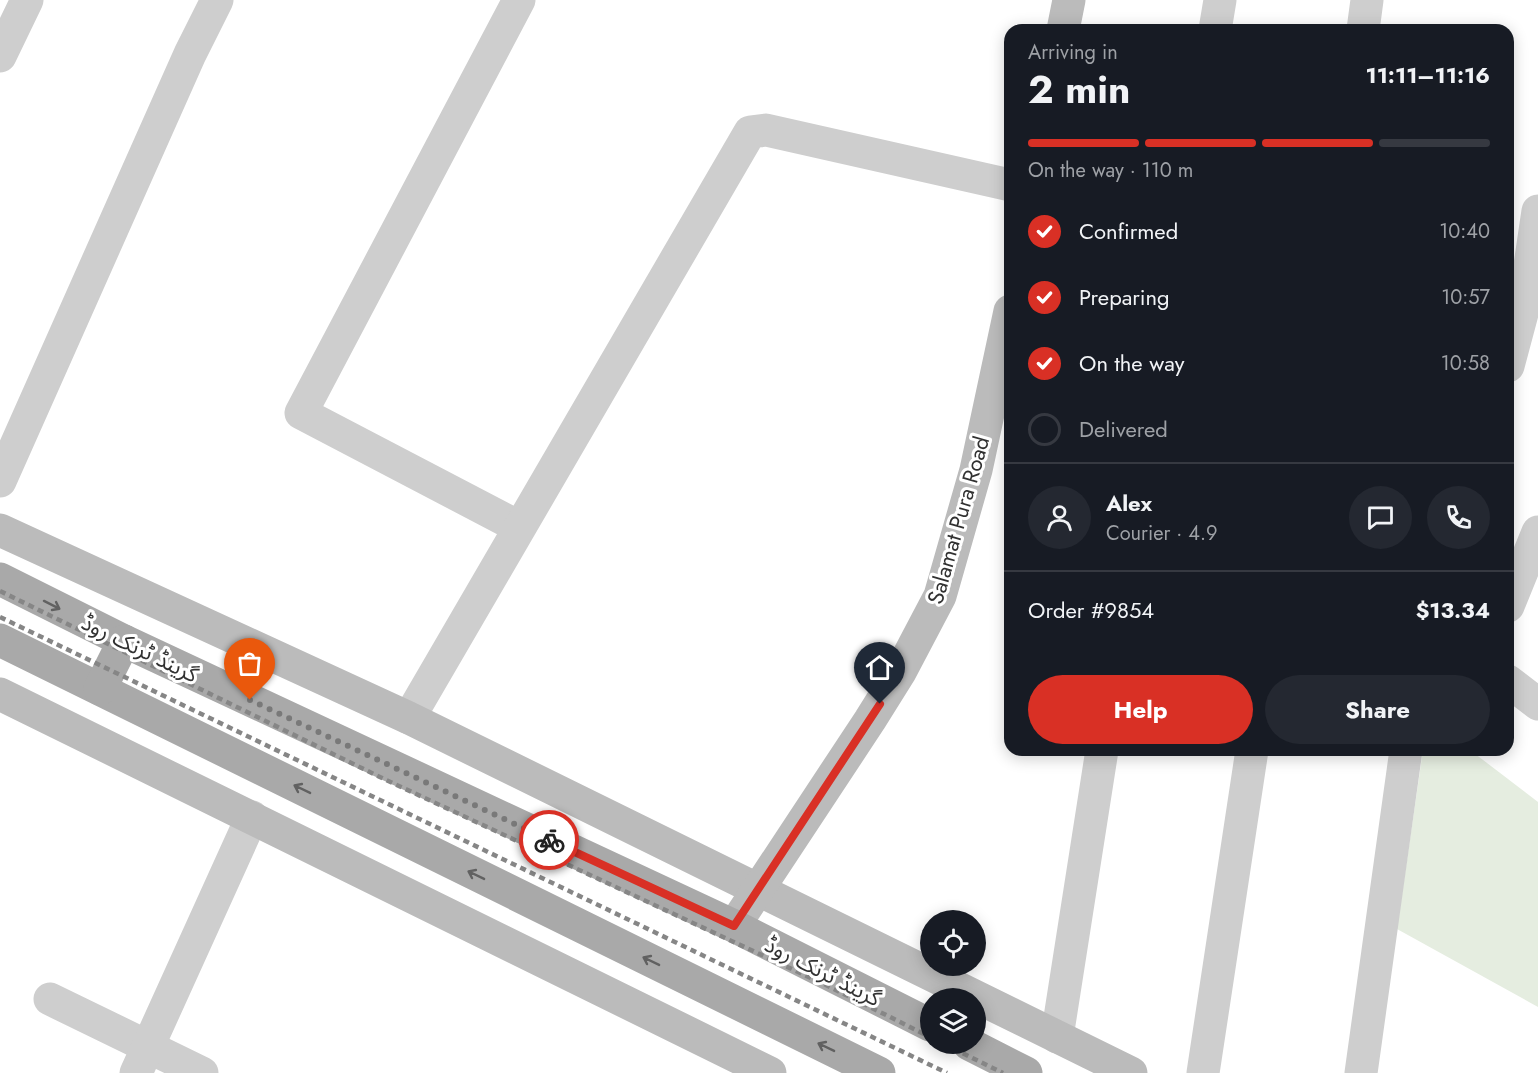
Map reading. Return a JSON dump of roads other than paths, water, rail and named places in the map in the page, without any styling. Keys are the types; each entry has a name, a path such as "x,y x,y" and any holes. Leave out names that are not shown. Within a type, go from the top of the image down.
{"main road":[{"name":"گرینڈ ٹرنک روڈ","path":"0,579 124,641 734,926 920,1019"},
{"path":"0,640 879,1073"},
{"path":"100,689 124,641"},
{"path":"986,1053 1026,1073"}],"street":[{"path":"0,56 27,0"},
{"path":"0,482 190,54 217,0"},
{"path":"519,0 301,414 519,527"},
{"path":"1064,24 1068,0"},
{"path":"1216,24 1220,0"},
{"path":"1364,24 1367,0"},
{"path":"409,718 750,132 766,130 1004,184"},
{"path":"1514,351 1531,310 1538,211"},
{"name":"Salamat Pura Road","path":"734,926 900,672 940,596 976,470 1004,339"},
{"path":"0,530 409,718 1131,1073"},
{"path":"1514,591 1538,532"},
{"path":"1514,686 1538,704"},
{"path":"0,694 770,1073"},
{"path":"1057,1037 1101,756"},
{"path":"1203,1073 1251,756"},
{"path":"1361,1073 1405,756"},
{"path":"143,1059 252,817"},
{"path":"50,999 143,1059 202,1073"}],"railway":[{"path":"0,591 384,779 826,985 920,1032"},
{"path":"0,617 947,1073"},
{"path":"964,1054 1003,1073"}]}
